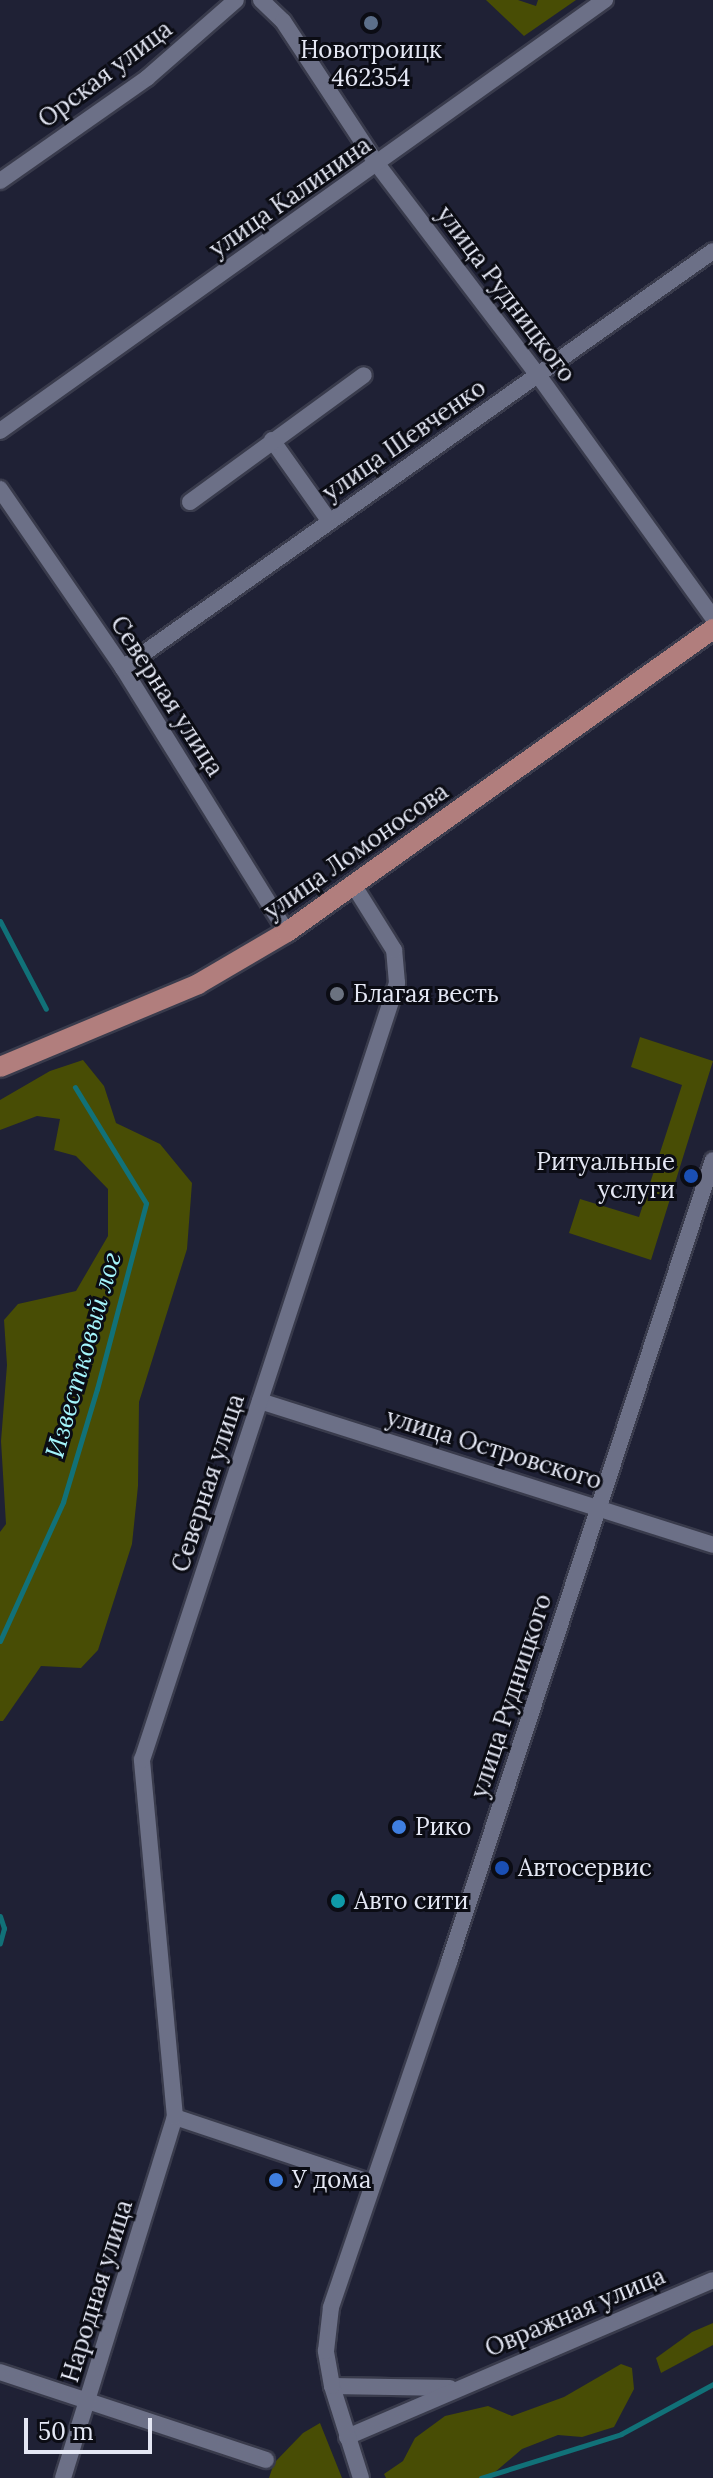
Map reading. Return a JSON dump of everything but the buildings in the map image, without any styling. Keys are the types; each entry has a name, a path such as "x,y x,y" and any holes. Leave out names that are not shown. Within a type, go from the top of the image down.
{"main road":[{"name":"улица Ломоносова","path":"0,1067 198,984 287,932 713,629"}],"street":[{"name":"Орская улица","path":"0,181 147,78 236,0"},
{"name":"улица Рудницкого","path":"261,0 283,21 377,164 538,375 713,618"},
{"name":"улица Калинина","path":"0,431 605,0"},
{"name":"улица Шевченко","path":"123,668 713,251"},
{"path":"190,502 364,375"},
{"path":"272,440 330,522"},
{"name":"Северная улица","path":"0,489 123,668 287,932"},
{"name":"Северная улица","path":"175,2117 142,1760 397,983 394,950 354,886"},
{"name":"улица Рудницкого","path":"361,2478 332,2386 326,2351 331,2307 449,1962 713,1160"},
{"name":"улица Островского","path":"260,1401 713,1545"},
{"path":"175,2117 372,2183"},
{"name":"Народная улица","path":"63,2478 175,2117"},
{"name":"Овражная улица","path":"347,2437 454,2388 713,2280"},
{"path":"0,2372 266,2460"},
{"name":"Овражная улица","path":"332,2386 454,2388"}],"shaded area":[{"path":"486,0 518,0 536,6 538,0 576,0 524,36"},
{"path":"640,1037 713,1061 651,1260 569,1233 580,1199 639,1217 682,1085 631,1067"},
{"path":"83,1060 104,1086 116,1123 160,1144 192,1183 187,1249 139,1402 138,1486 132,1544 98,1650 81,1668 41,1666 3,1721 0,1721 0,1532 6,1524 1,1441 7,1365 4,1320 18,1304 76,1291 108,1236 108,1189 76,1156 54,1150 60,1119 37,1116 0,1130 0,1100 50,1071"},
{"path":"713,2323 713,2345 661,2373 656,2358 692,2332"},
{"path":"621,2364 632,2368 634,2389 614,2427 582,2437 558,2435 522,2449 488,2478 386,2478 384,2474 403,2461 415,2438 445,2416 488,2406 512,2416 564,2397"},
{"path":"320,2423 342,2478 269,2478 274,2463 303,2433"}],"waterway":[{"name":"Известковый лог","path":"0,921 46,1009"},
{"name":"Известковый лог","path":"0,1641 63,1502 97,1389 146,1203 75,1087"},
{"name":"Известковый лог","path":"0,1916 4,1928 0,1943"},
{"path":"481,2478 621,2434 713,2384"}],"place":[{"name":"Новотроицк 462354","path":"371,23"},
{"name":"Благая весть","path":"337,994"},
{"name":"Ритуальные услуги","path":"691,1176"},
{"name":"Рико","path":"399,1827"},
{"name":"Автосервис","path":"502,1868"},
{"name":"Авто сити","path":"338,1901"},
{"name":"У дома","path":"276,2180"}]}
